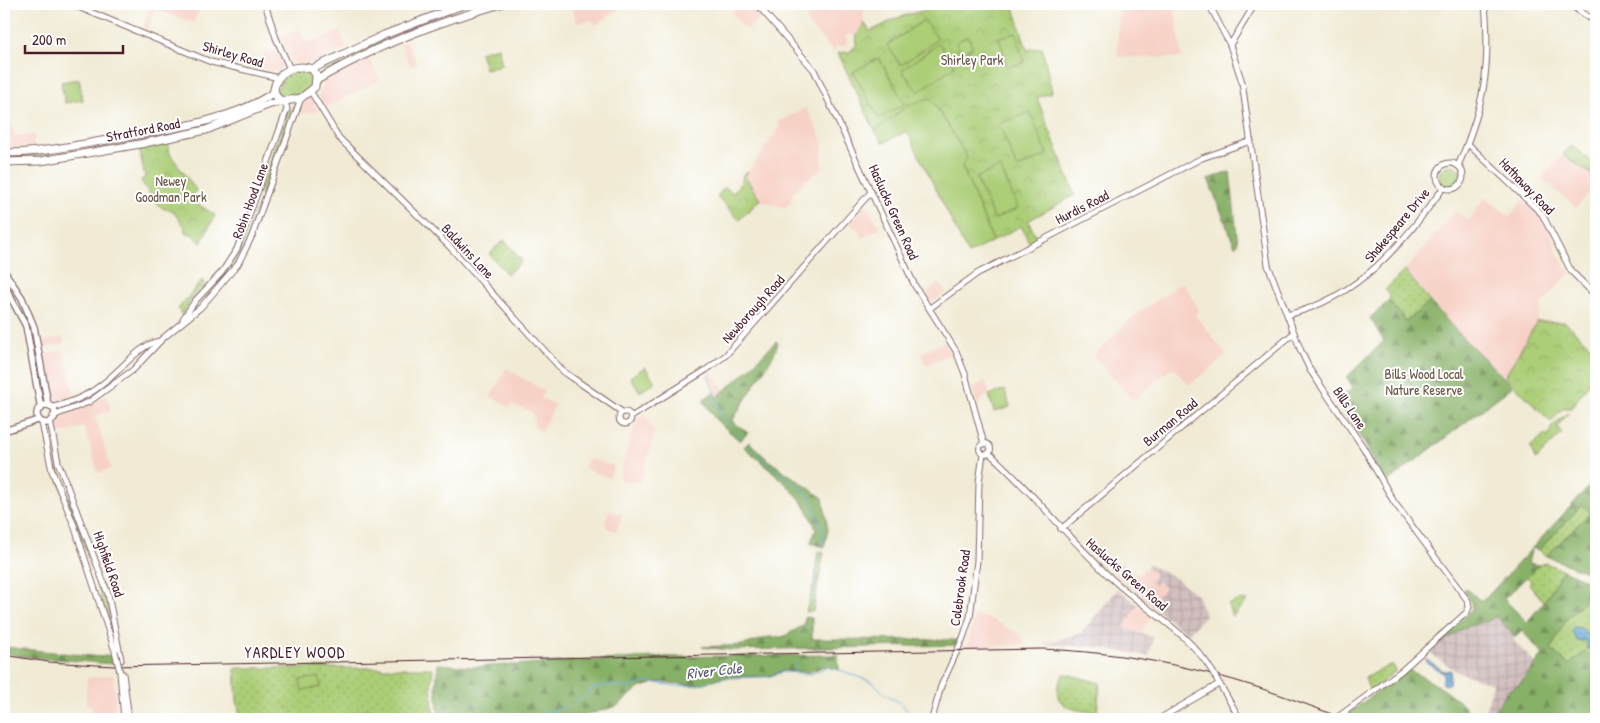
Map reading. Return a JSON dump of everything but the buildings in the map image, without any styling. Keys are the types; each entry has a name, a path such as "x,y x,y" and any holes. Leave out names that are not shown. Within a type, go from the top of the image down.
{"highway":[{"path":"465,4 384,35 312,69 300,66 290,69 279,78 274,86 274,92 283,102 301,98 311,92 317,80 389,43 448,18 501,4"},
{"path":"469,4 472,12"},
{"path":"446,10 448,18"},
{"path":"384,35 389,43"},
{"path":"312,69 317,80"},
{"name":"Stratford Road","path":"4,153 40,152 203,122 248,106 274,92"},
{"name":"Stratford Road","path":"4,162 41,161 206,130 283,102"},
{"path":"113,139 114,148"}],"main road":[{"path":"4,271 30,313 40,352 52,418 4,431"},
{"path":"4,285 22,317 32,353 41,409 38,413 40,422"},
{"path":"22,317 30,313"},
{"path":"32,353 40,352"},
{"path":"41,409 50,406"}],"street":[{"name":"Shirley Road","path":"71,4 211,62 279,78"},
{"path":"265,4 276,38 290,69"},
{"name":"Haslucks Green Road","path":"757,4 812,67 852,146 871,192 915,286 950,339 962,364 984,444"},
{"name":"Bills Lane","path":"1208,4 1224,29 1242,82 1268,265 1310,370 1358,440 1394,502 1464,595 1469,606 1467,612 1401,671 1335,719"},
{"path":"1230,45 1255,4"},
{"name":"Shakespeare Drive","path":"1458,166 1482,105 1487,73 1488,34 1485,4"},
{"path":"1568,4 1596,22"},
{"name":"Baldwins Lane","path":"311,92 339,138 450,247 564,372 622,412"},
{"name":"Robin Hood Lane","path":"52,418 70,411 108,390 133,370 157,342 205,302 238,264 252,236 301,98"},
{"name":"Robin Hood Lane","path":"182,321 195,300 232,259 242,238 287,109 283,102"},
{"name":"Hurdis Road","path":"930,308 978,273 998,262 1202,158 1251,141"},
{"name":"Hathaway Road","path":"1468,144 1542,214 1571,271 1596,296"},
{"name":"Shakespeare Drive","path":"1451,163 1458,166 1463,175 1460,185 1451,189 1444,187 1438,178 1441,168 1451,163"},
{"name":"Shakespeare Drive","path":"1287,315 1334,298 1370,274 1396,248 1444,187"},
{"name":"Newborough Road","path":"631,417 726,356 871,192"},
{"path":"255,201 263,204"},
{"path":"195,300 198,303 205,302"},
{"name":"Burman Road","path":"1061,529 1294,333"},
{"name":"Robin Hood Lane","path":"50,406 86,394 104,383 147,344 157,342"},
{"path":"622,412 628,412 631,417 629,423 623,424 620,417 622,412"},
{"name":"Highfield Road","path":"52,418 58,462 82,521 108,594 121,660 124,719"},
{"name":"Highfield Road","path":"40,422 50,464 93,579 115,651 129,719"},
{"path":"984,444 990,447 989,453 983,454 980,448 984,444"},
{"name":"Haslucks Green Road","path":"989,453 1012,474 1061,529 1124,590 1188,640 1204,657 1240,719"},
{"name":"Colebrook Road","path":"932,719 941,686 970,618 976,561 979,482 983,454"},
{"path":"50,464 58,462"},
{"path":"74,525 82,521"},
{"path":"93,579 102,575"},
{"path":"1159,719 1218,681"}],"shaded area":[{"path":"152,4 201,4 194,23 155,9 147,31 142,29"},
{"path":"572,4 626,4 596,25 591,20 577,23"},
{"path":"739,4 751,4 762,17 746,31 732,12"},
{"path":"795,4 864,4 864,23 857,35 846,35 847,46 836,46 834,52 807,23 808,11 801,10"},
{"path":"1119,4 1174,5 1182,58 1117,57"},
{"path":"299,31 308,43 340,31 347,48 316,63 293,63 279,36"},
{"path":"407,41 417,64 411,67 400,44"},
{"path":"265,49 277,52 283,63 282,68 278,71 261,70"},
{"path":"369,58 380,80 325,108 318,97 324,82"},
{"path":"311,98 319,112 302,114 303,102"},
{"path":"806,107 823,141 822,169 803,182 793,192 791,202 785,208 760,200 745,176 780,127 778,122"},
{"path":"4,117 10,117 15,136 34,135 34,147 4,148"},
{"path":"1563,155 1596,177 1596,185 1576,208 1542,178"},
{"path":"1485,197 1510,217 1523,200 1541,216 1550,230 1557,253 1570,273 1542,304 1537,322 1505,376 1465,340 1405,270 1455,211 1469,220"},
{"path":"866,205 880,228 862,238 858,230 849,222"},
{"path":"1183,282 1199,310 1195,315 1227,355 1189,385 1173,367 1133,400 1093,356 1133,317"},
{"path":"939,283 946,292 934,301 928,300 925,294"},
{"path":"63,337 64,344 42,349 41,342"},
{"path":"945,341 952,353 926,365 921,353"},
{"path":"64,350 74,394 54,403 51,401 44,354"},
{"path":"506,368 544,391 541,398 555,405 541,432 534,426 533,413 512,404 510,407 491,397"},
{"path":"711,372 725,390 717,397 708,375"},
{"path":"985,381 990,393 977,404 972,388"},
{"path":"106,396 111,409 95,416 111,469 98,473 84,427 55,435 53,421"},
{"path":"644,414 655,432 640,483 622,480 619,478 635,423"},
{"path":"590,459 614,466 608,481 608,478 584,468 587,460"},
{"path":"609,510 622,515 616,531 607,528 605,522"},
{"path":"1122,562 1137,575 1147,567 1155,575 1150,582 1158,581 1165,588 1150,604 1117,577 1117,570"},
{"path":"1149,564 1177,579 1197,595 1205,615 1188,634 1150,604 1165,588 1158,581 1154,585 1150,582 1155,575 1147,567"},
{"path":"1118,589 1138,605 1123,628 1153,637 1149,656 1094,647 1042,644 1081,633"},
{"path":"1138,605 1152,616 1141,633 1122,628"},
{"path":"974,615 991,619 1019,634 1026,644 968,647"},
{"path":"1496,616 1516,637 1513,640 1535,663 1519,685 1508,690 1491,717 1483,719 1493,684 1458,672 1428,652 1466,627 1490,620"},
{"path":"113,675 117,719 91,719 92,706 86,704 87,678"}],"green space":[{"name":"Shirley Park","path":"925,4 1013,4 1027,50 1042,47 1052,92 1037,98 1075,195 1028,221 1037,238 1029,242 1021,226 993,241 962,166 910,104 875,131 838,53 849,52 856,46 857,35 864,23 870,31 897,18 925,10"},
{"path":"924,20 938,39 901,65 887,45"},
{"path":"1016,33 1024,63 1007,67 999,37"},
{"path":"967,36 973,47 962,53 956,42"},
{"path":"382,39 384,42 322,74 328,65"},
{"path":"939,43 955,66 918,92 902,70"},
{"path":"498,47 502,65 485,69 480,52"},
{"path":"879,58 905,104 879,118 853,72"},
{"path":"306,69 314,74 312,88 303,95 284,100 277,93 280,82 287,75 295,71"},
{"path":"79,79 83,100 65,103 61,82"},
{"path":"931,98 967,157 962,166 993,241 968,254 907,131 883,143 875,131 910,104"},
{"path":"289,110 293,110 262,197 260,192"},
{"path":"1030,112 1047,155 1017,168 999,124"},
{"path":"110,142 110,146 41,159 4,160 4,155"},
{"name":"Newey Goodman Park","path":"168,142 170,154 196,190 191,200 215,215 201,243 192,234 185,233 185,227 172,210 164,209 158,204 141,180 145,178 139,147"},
{"path":"1572,145 1596,165 1596,177 1563,155"},
{"path":"1450,165 1458,168 1461,176 1458,184 1450,187 1442,184 1439,176 1442,168"},
{"path":"1000,167 1018,208 994,219 976,178"},
{"path":"748,172 745,176 760,200 739,220 717,196 725,187 733,193 742,181 743,174"},
{"path":"1230,172 1238,244 1235,246 1208,179"},
{"path":"257,208 259,214 235,265 221,281 214,285 236,255"},
{"path":"504,240 522,261 507,274 489,254"},
{"path":"1405,270 1430,302 1406,321 1389,301 1390,295 1385,290"},
{"path":"202,280 205,284 193,297 182,315 178,309"},
{"name":"Bills Wood Local Nature Reserve","path":"1389,301 1406,321 1430,302 1465,340 1513,386 1385,484 1365,444 1337,401 1353,388 1347,377 1384,341 1370,318"},
{"path":"1537,322 1565,322 1596,351 1596,374 1571,408 1563,408 1551,422 1505,376"},
{"path":"776,341 778,343 773,356 732,421 748,433 740,441 715,419 703,400 714,392 717,397 746,372"},
{"path":"645,367 655,382 640,392 630,377"},
{"path":"1005,390 1010,407 994,412 989,395"},
{"path":"1568,413 1557,427 1562,433 1536,460 1530,447 1545,434 1549,435 1552,426"},
{"path":"749,442 768,460 823,498 828,530 824,547 810,543 816,530 811,517 796,494 744,447"},
{"path":"54,468 58,469 77,521 74,520"},
{"path":"1596,479 1596,576 1546,556 1590,513 1582,505 1539,550 1532,548"},
{"path":"1582,505 1590,513 1546,556 1539,550"},
{"path":"79,524 98,574 95,576 77,525"},
{"path":"1532,548 1528,563 1539,565 1504,599 1527,622 1544,602 1563,570 1596,585 1596,591 1567,618 1551,649 1569,665 1584,652 1596,657 1596,719 1484,719 1491,717 1508,690 1519,685 1543,654 1522,631 1516,637 1496,616 1490,620 1466,627 1441,643 1438,640 1472,610 1471,602 1464,591 1466,588 1481,601 1486,598"},
{"path":"818,551 824,552 813,611 806,612 815,580"},
{"path":"1545,563 1563,570 1544,602 1529,584 1531,581 1527,577 1539,565"},
{"path":"99,580 106,593 112,634 96,582"},
{"path":"1596,591 1596,645 1590,644 1592,640 1582,628 1576,627 1574,636 1577,641 1582,638 1588,644 1586,648 1596,648 1596,657 1584,652 1569,665 1551,649 1567,618"},
{"path":"1239,600 1247,601 1232,617 1228,605"},
{"path":"805,617 812,618 812,639 959,640 957,645 731,650 702,647 744,645 769,637 783,637 804,625"},
{"path":"4,647 101,657 111,655 112,664 21,656 4,652"},
{"path":"838,655 839,670 824,666 810,672 783,671 768,676 724,677 697,685 658,682 639,688 617,706 573,719 439,719 436,686 438,664 472,667 657,657"},
{"path":"1393,665 1396,671 1370,692 1365,678"},
{"path":"235,668 433,668 431,687 434,719 388,719 368,710 338,718 241,719 237,701"},
{"path":"1407,669 1454,697 1462,704 1470,719 1351,719 1345,716"},
{"path":"1066,674 1100,683 1097,713 1071,708 1060,700 1057,694 1058,686 1063,675"},
{"path":"319,677 321,687 302,690 300,680"},
{"path":"368,709 388,719 299,719 338,718"}],"water":[{"path":"1574,627 1580,628 1586,633 1592,640 1590,644 1596,645 1596,648 1593,647 1587,650 1588,645 1583,638 1582,642 1577,641 1572,632"},
{"path":"1426,659 1444,671 1451,670 1449,684 1445,685 1442,683 1444,674 1426,662"}],"waterway":[{"path":"708,375 723,417 743,439"},
{"path":"748,444 767,463 810,496 824,535 822,545"},
{"path":"811,609 820,554"},
{"path":"793,672 798,661"},
{"name":"River Cole","path":"540,719 545,712 565,707 584,697 593,688 611,685 629,688 647,682 677,686 696,685 724,678 768,677 783,672 811,674 826,667 843,671 874,683 885,694 903,705 913,719"},
{"name":"River Cole","path":"344,719 347,716 360,714 368,709 385,719"}],"railway":[{"path":"4,655 49,662 113,666 1042,649 1122,656 1196,670 1269,691 1344,719"}],"district":[{"name":"YARDLEY WOOD","path":"295,652"}]}
